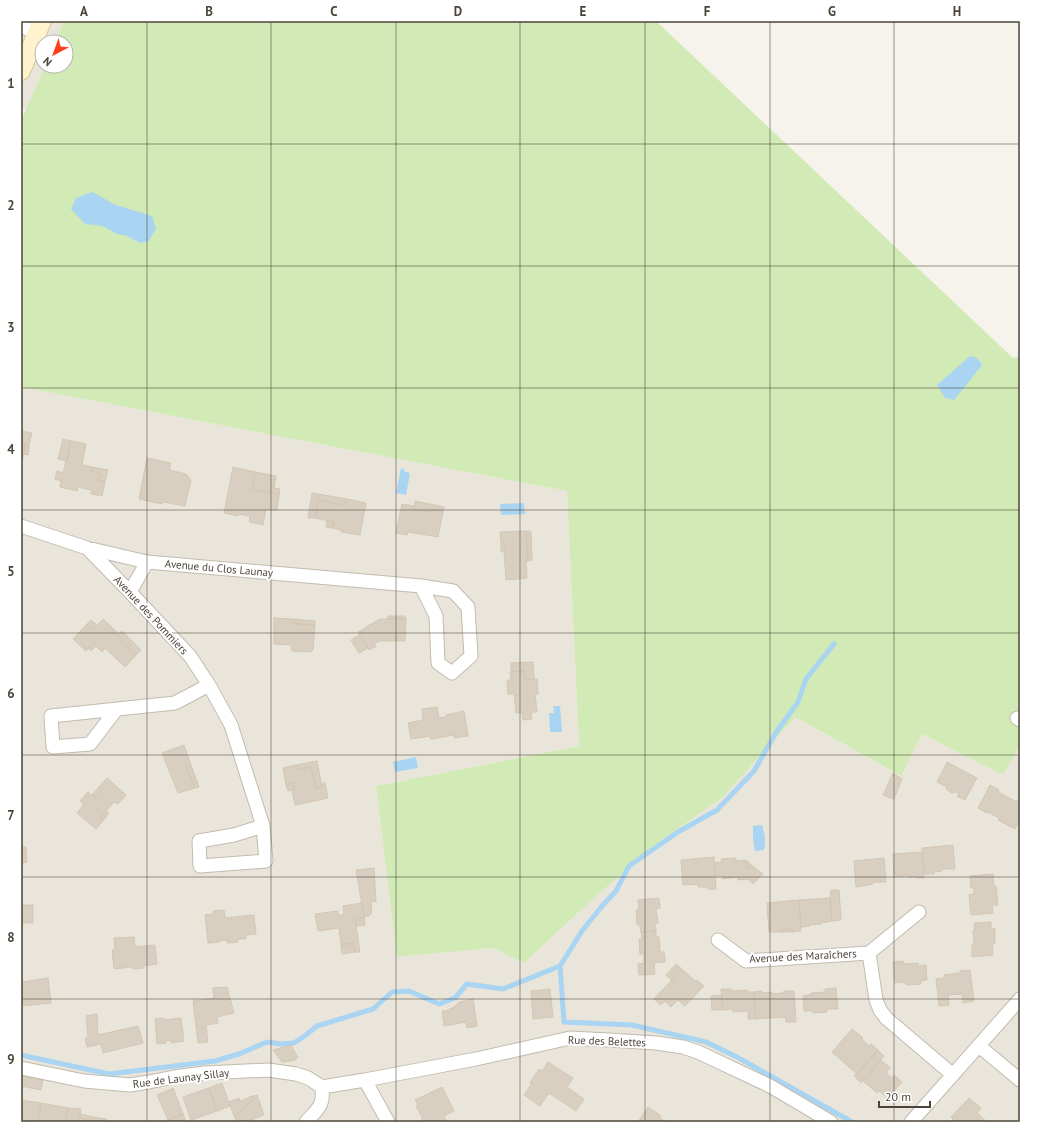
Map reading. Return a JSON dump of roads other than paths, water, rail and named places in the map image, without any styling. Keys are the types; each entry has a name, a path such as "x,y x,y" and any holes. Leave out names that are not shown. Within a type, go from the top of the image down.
{"street":[{"path":"21,71 33,26"},
{"name":"Avenue du Clos Launay","path":"21,526 87,548 147,562 421,586 454,591 468,607 471,656 452,673 438,663 436,616 421,586"},
{"name":"Avenue des Pommiers","path":"87,548 190,656 210,685 231,725 263,826 266,862 200,866 199,841 234,835 263,826"},
{"path":"130,592 147,562"},
{"path":"116,710 90,744 53,747 51,716 175,703 210,685"},
{"name":"Avenue des Maraîchers","path":"718,940 746,961 869,953 919,912"},
{"name":"Avenue des Maraîchers","path":"869,953 876,1000 880,1010 886,1018 953,1074"},
{"path":"911,1122 1020,999"},
{"name":"Rue des Belettes","path":"322,1087 476,1059 570,1038 656,1043 683,1047 698,1052 770,1086 831,1122"},
{"path":"979,1046 1020,1080"},
{"name":"Rue de Launay Sillay","path":"21,1068 84,1081 130,1085 205,1073 268,1070 296,1074 308,1078 322,1087"},
{"path":"365,1080 388,1122"},
{"path":"306,1122 320,1107 323,1097 322,1087"}],"water":[{"path":"92,192 116,205 152,216 156,228 149,241 140,243 127,236 117,234 103,226 85,224 71,209 76,198"},
{"path":"970,356 980,361 982,365 954,400 945,398 937,385"},
{"path":"401,468 404,469 405,472 410,473 406,495 396,493"},
{"path":"524,503 525,514 501,515 500,504"},
{"path":"553,706 560,706 562,732 550,732 549,713 554,713"},
{"path":"416,757 418,768 395,772 393,762"},
{"path":"762,825 765,838 764,850 755,851 753,826"}],"waterway":[{"path":"560,966 582,931 616,891 629,866 678,832 717,810 754,771 777,731 798,702 806,679 834,644"},
{"path":"21,1055 109,1074 215,1061 239,1054 267,1042 281,1044 294,1043 317,1026 373,1009 392,992 409,991 439,1004 455,998 467,984 503,989 560,966 564,1022 632,1025 706,1042 737,1057 852,1122"}]}
